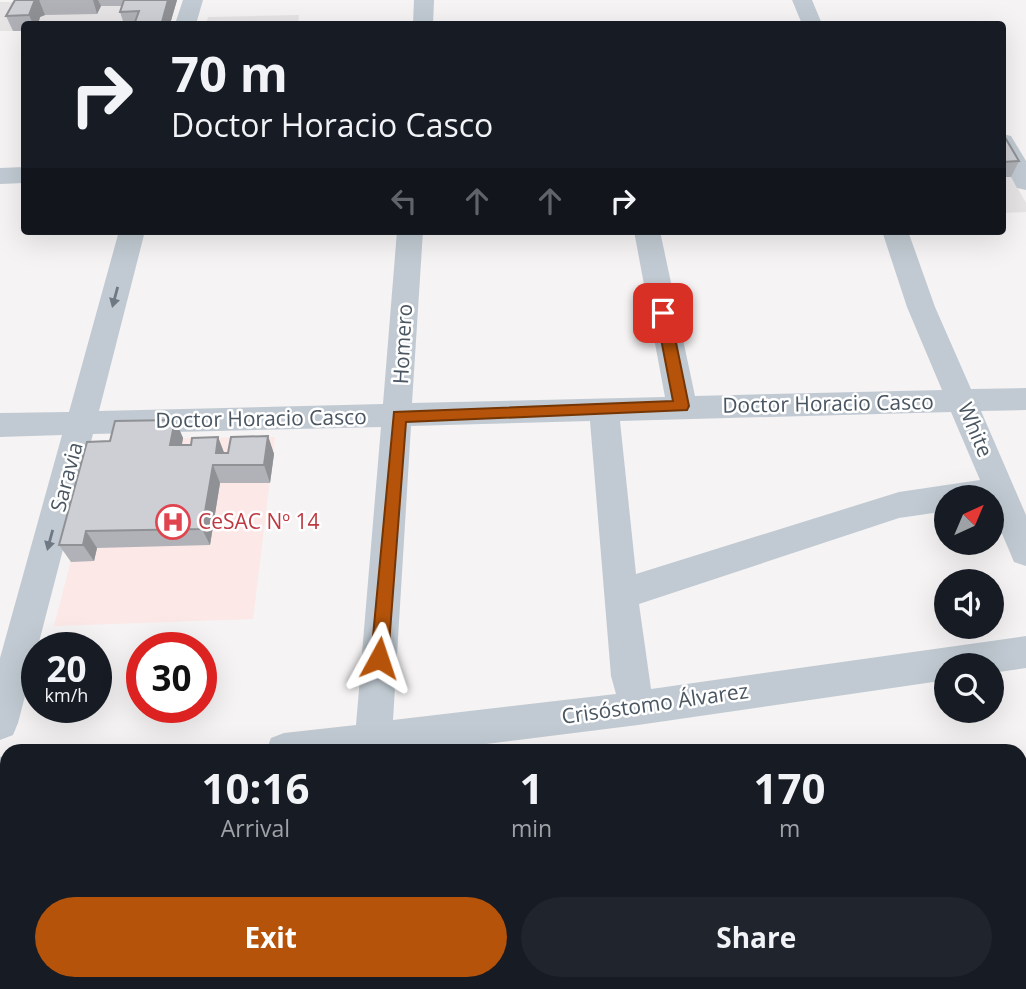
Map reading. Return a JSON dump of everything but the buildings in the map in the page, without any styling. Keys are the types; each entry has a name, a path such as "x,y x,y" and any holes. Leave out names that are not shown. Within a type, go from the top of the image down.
{"street":[{"path":"188,21 193,0"},
{"path":"423,21 424,0"},
{"path":"802,0 811,21"},
{"path":"1006,130 1026,129"},
{"path":"1006,146 1026,182"},
{"path":"0,176 21,175"},
{"name":"Saravia","path":"0,723 131,235"},
{"name":"Homero","path":"373,744 399,416 410,235"},
{"path":"648,235 682,406"},
{"name":"White","path":"896,235 921,307 998,485"},
{"name":"Doctor Horacio Casco","path":"0,425 1026,399"},
{"path":"604,409 629,676 638,708"},
{"path":"622,596 652,583 899,505 934,500"},
{"name":"White","path":"1004,500 1026,552"},
{"name":"Crisóstomo Álvarez","path":"380,744 1026,652"}],"shaded area":[{"path":"177,0 171,21 21,21 21,31 0,31 0,2"},
{"path":"299,15 298,21 207,21 208,17"},
{"path":"1006,167 1026,203 1026,212 1006,213"},
{"name":"CeSAC Nº 14","path":"275,437 253,619 54,626 99,453 118,439"}],"place":[{"name":"CeSAC Nº 14","path":"173,522"}],"route":[{"path":"379,658 399,416 682,406 663,313"}]}
